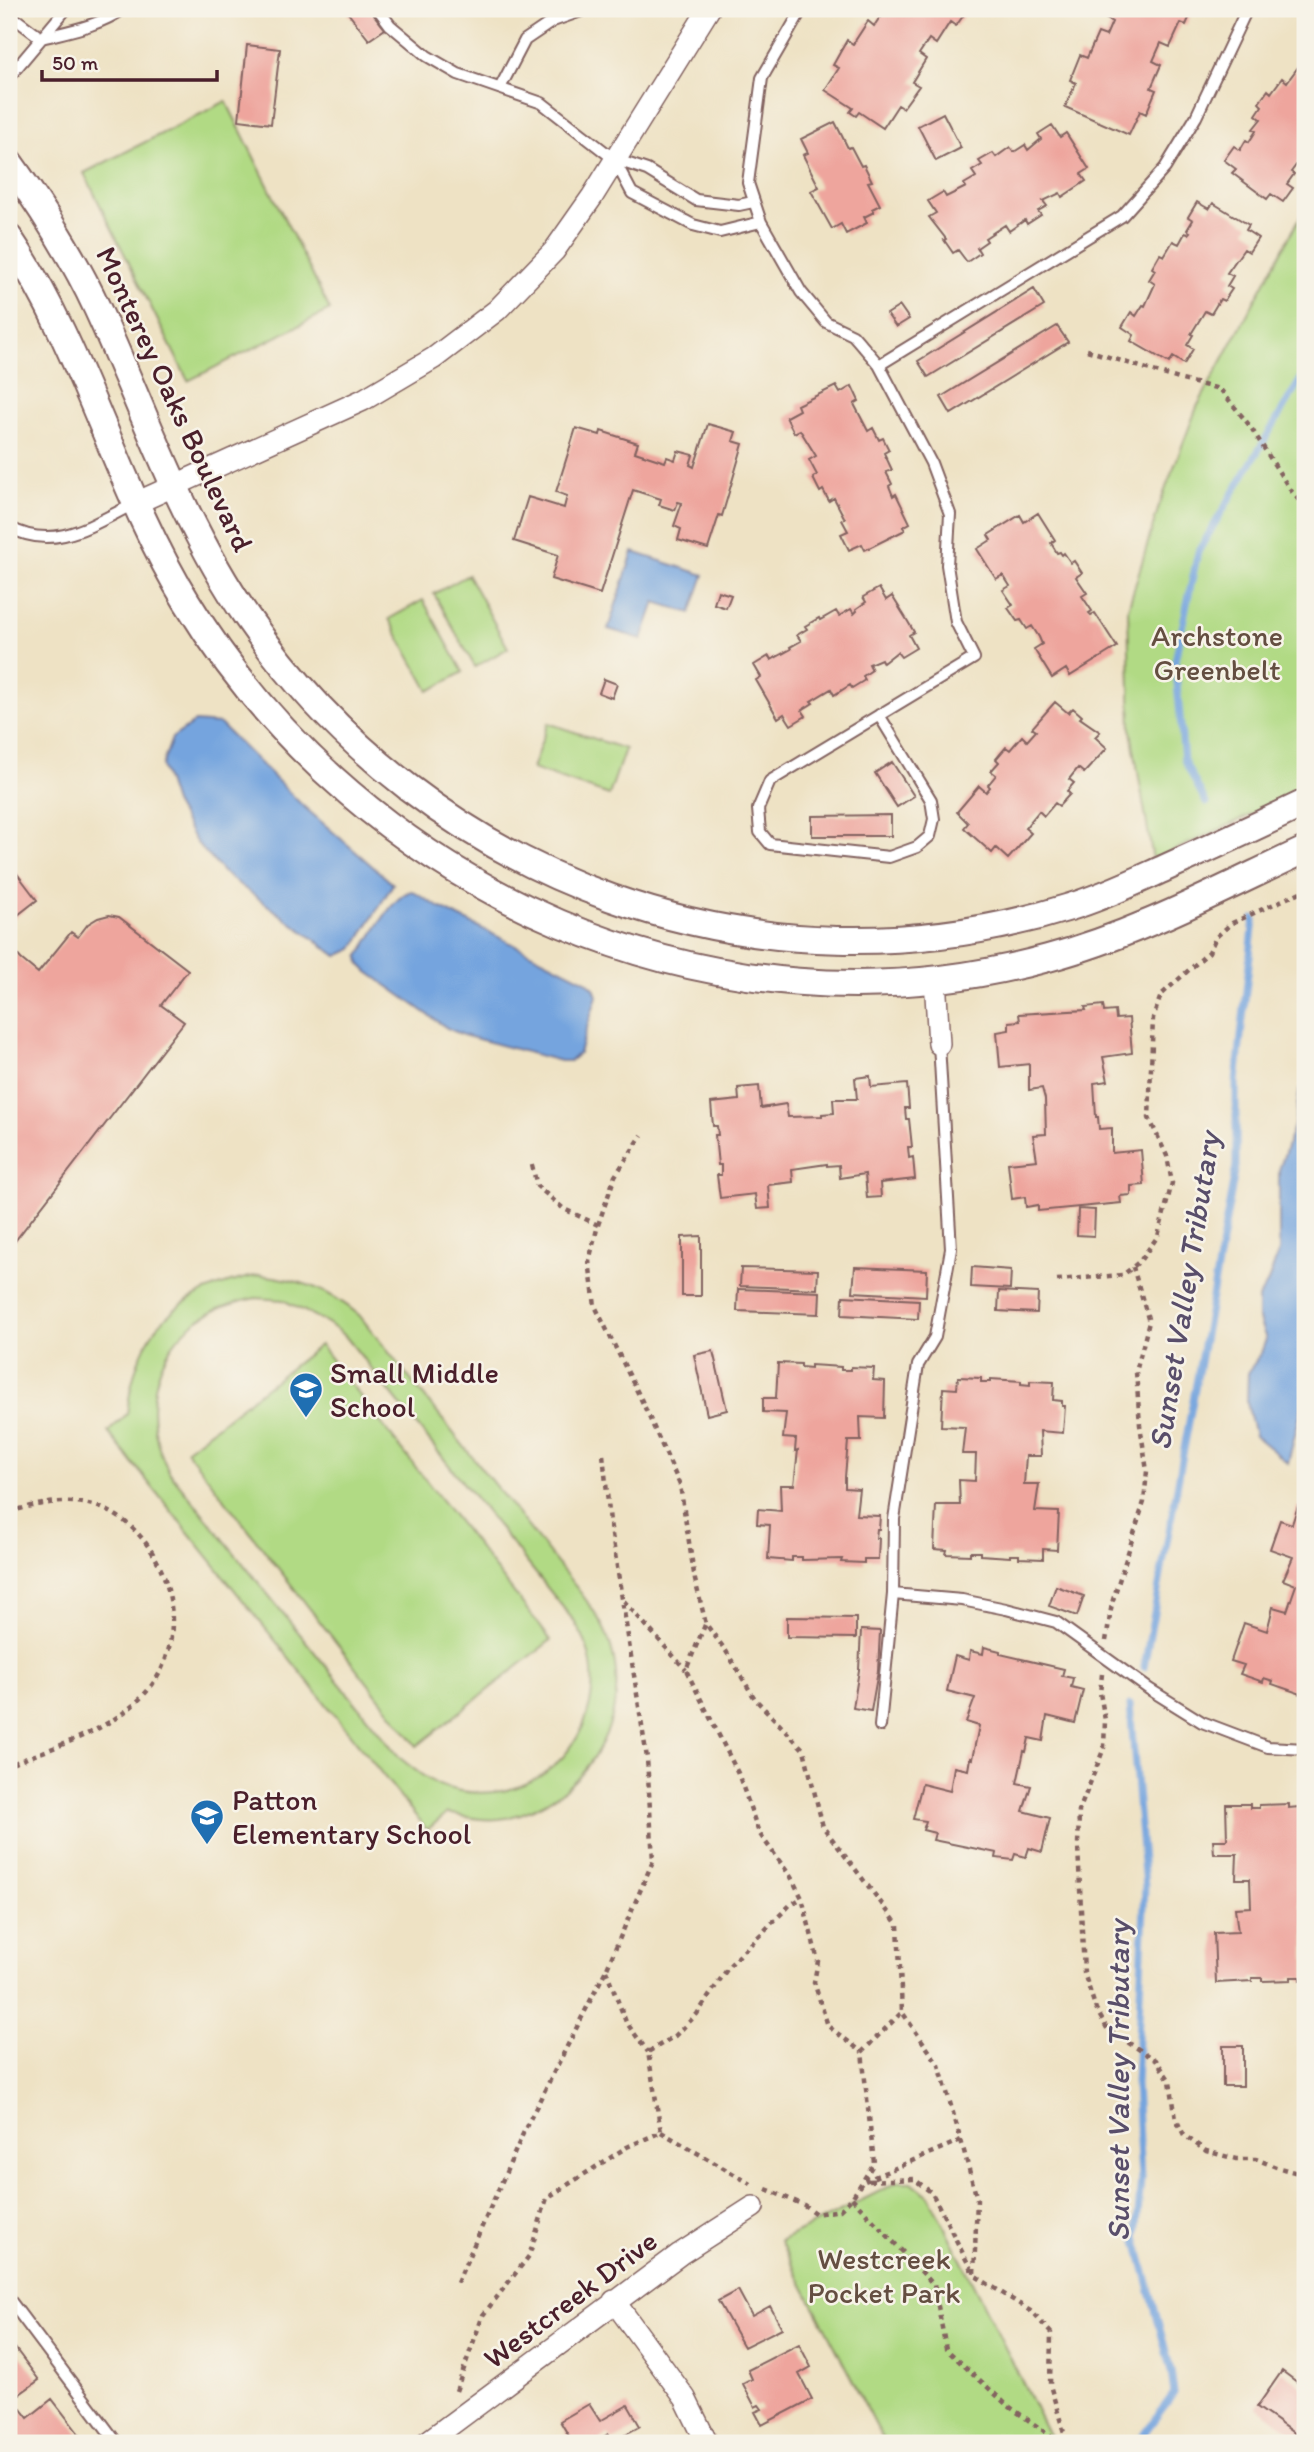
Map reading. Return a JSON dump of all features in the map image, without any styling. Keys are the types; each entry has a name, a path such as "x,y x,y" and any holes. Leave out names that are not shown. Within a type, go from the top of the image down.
{"street":[{"path":"136,503 363,400 434,358 496,310 554,251 592,197 709,9"},
{"name":"Monterey Oaks Boulevard","path":"9,162 68,250 97,307 173,486 200,539 246,616 300,686 373,758 459,823 562,879 607,898 662,916 737,931 792,938 911,938 968,931 1070,907 1114,891 1305,803"},
{"path":"9,238 60,329 162,559 187,604 253,696 299,747 347,793 407,839 463,876 523,908 585,935 691,967 755,978 830,983 900,982 975,974 1048,958 1121,934 1305,850"},
{"path":"935,978 939,1044"},
{"name":"Westcreek Drive","path":"426,2443 680,2254 748,2198"},
{"path":"614,2301 685,2398 707,2443"}],"lane":[{"path":"9,77 66,9"},
{"path":"41,38 90,25 112,17 123,9"},
{"path":"378,9 390,25 427,56 458,74 542,103 614,159 647,170 696,200 739,205 753,202"},
{"path":"500,88 525,40 554,21 587,9"},
{"path":"802,9 762,78 748,183 753,202 761,222 801,292 826,322 853,335 879,365 931,463 950,514 947,565 957,622 974,658 879,715 770,781 758,809 760,832 770,844 889,857 917,847 930,836 934,819 931,800 879,715"},
{"path":"879,365 1122,216 1165,168 1196,117 1247,9"},
{"path":"9,14 41,38"},
{"path":"614,159 632,193 693,225 720,232 761,222"},
{"path":"9,527 32,538 66,535 136,503"},
{"path":"880,1726 892,1594 894,1519 918,1365 935,1336 951,1249 939,1044"},
{"path":"892,1594 962,1600 1056,1622 1149,1689 1202,1722 1268,1746 1305,1749"},
{"path":"9,2299 117,2443"}],"path":[{"path":"1087,350 1181,380 1220,389 1250,426 1289,488 1305,508"},
{"path":"1057,1280 1123,1275 1140,1261 1158,1236 1171,1183 1167,1156 1149,1118 1153,1017 1161,995 1209,953 1216,937 1232,923 1305,890"},
{"path":"642,1135 615,1176 597,1225 589,1261 595,1306 680,1485 695,1580 706,1624 755,1699 804,1750 823,1827 898,1924 902,2012 939,2065 977,2199 974,2275"},
{"path":"532,1165 537,1186 564,1209 597,1225"},
{"path":"1133,1267 1149,1322 1136,1372 1147,1471 1144,1502 1112,1602 1100,1693 1105,1720 1104,1748 1079,1811 1084,1973 1096,2009 1108,2030 1156,2060 1170,2081 1176,2119 1184,2135 1206,2151 1236,2159 1256,2159 1305,2175"},
{"path":"457,2283 526,2127 606,1970 653,1861 647,1758 610,1522 603,1454"},
{"path":"9,1512 37,1504 62,1502 86,1504 106,1510 121,1519 153,1552 171,1596 172,1618 166,1657 160,1674 137,1702 94,1730 9,1765"},
{"path":"623,1600 686,1670 738,1773 759,1833 791,1877 802,1898 818,1961 814,1982 828,2026 862,2052 874,2164 865,2181 839,2210 816,2214 804,2205 752,2185 661,2132"},
{"path":"686,1670 706,1624"},
{"path":"648,2052 675,2035 697,2014 730,1965 790,1905 802,1898"},
{"path":"606,1970 626,2022 648,2052 661,2132"},
{"path":"862,2052 902,2012"},
{"path":"456,2391 483,2315 529,2256 547,2199 627,2147 661,2132"},
{"path":"865,2181 961,2140"},
{"path":"865,2181 914,2179 932,2193 974,2275 1032,2312 1051,2333 1050,2385 1067,2443"},
{"path":"748,2198 752,2185"},
{"path":"852,2198 934,2285 946,2349 1007,2405 1061,2443"}],"green space":[{"path":"226,101 330,310 188,381 84,173"},
{"name":"Archstone Greenbelt","path":"1305,208 1305,790 1153,860 1131,731 1128,609 1159,506 1197,407"},
{"path":"468,575 508,648 475,667 434,594"},
{"path":"423,600 463,672 429,691 389,619"},
{"path":"548,723 625,749 609,795 532,769"},
{"path":"260,1275 301,1283 336,1298 359,1315 594,1611 611,1647 616,1675 615,1703 608,1730 595,1755 578,1777 557,1795 533,1809 506,1818 484,1819 447,1813 427,1830 108,1432 127,1414 140,1358 151,1336 165,1318 183,1303 205,1291","holes":["256,1298 283,1300 328,1323 346,1337 574,1621 583,1638 592,1668 592,1692 587,1715 564,1756 546,1772 526,1784 494,1792 454,1790 429,1780 400,1758 170,1473 155,1431 153,1408 161,1366 172,1347 186,1330 217,1310"]},
{"path":"320,1345 551,1640 417,1746 186,1450"},
{"name":"Westcreek Pocket Park","path":"898,2182 912,2182 929,2196 1053,2443 885,2443 780,2241"}],"water":[{"path":"633,552 704,575 691,613 655,602 642,639 608,629"},
{"path":"195,722 220,724 302,805 393,884 353,949 337,956 225,874 196,842 174,803 162,766 172,738"},
{"path":"412,891 586,981 594,988 597,996 579,1053 570,1061 560,1061 463,1035 447,1028 368,972 360,964 359,956 397,900"},
{"path":"1305,1084 1305,1262 1301,1287 1305,1299 1305,1394 1288,1463 1255,1436 1247,1403 1248,1373 1261,1353 1266,1339 1258,1317 1258,1298 1267,1284 1279,1251 1279,1170 1294,1126 1300,1089"}],"building":[{"path":"345,9 369,9 385,29 369,40"},
{"path":"879,9 968,9 956,26 950,22 936,44 929,39 919,54 926,59 912,82 919,86 903,108 898,105 883,128 859,112 856,116 850,112 853,108 825,90 839,68 833,65 847,40 853,44 868,21 874,26 884,11"},
{"path":"1109,9 1193,9 1186,25 1181,23 1170,47 1161,43 1153,61 1161,65 1151,88 1156,90 1146,114 1140,111 1129,135 1065,107 1076,83 1070,80 1080,55 1087,58 1098,33 1106,36 1112,22 1105,18"},
{"path":"247,45 280,49 271,124 239,120"},
{"path":"1305,48 1305,153 1291,172 1294,174 1287,184 1293,188 1283,202 1271,194 1267,199 1232,173 1236,169 1224,160 1234,146 1240,150 1246,140 1249,142 1256,131 1253,129 1261,119 1256,115 1262,106 1259,103 1268,90 1271,93 1282,78 1287,82 1304,59 1300,55"},
{"path":"943,113 961,148 936,161 918,126"},
{"path":"835,122 848,148 851,147 861,166 864,165 872,181 868,182 880,205 864,217 867,223 846,234 841,224 832,229 811,191 819,187 803,155 808,153 801,139"},
{"path":"1052,125 1060,137 1066,133 1089,169 1081,174 1086,181 1062,197 1060,193 1043,201 1047,206 1038,211 1041,215 1027,224 1025,220 1009,231 1005,225 985,238 987,241 977,248 980,253 967,262 958,250 953,253 929,217 936,213 928,201 943,192 946,197 966,187 964,184 976,177 972,171 982,165 979,161 993,153 996,157 1010,147 1014,152 1025,145 1028,150 1041,139 1038,134"},
{"path":"1197,202 1209,209 1213,203 1249,225 1246,230 1258,238 1249,252 1244,249 1227,273 1233,276 1227,286 1232,289 1224,301 1220,299 1211,314 1205,311 1191,334 1193,335 1187,345 1193,349 1184,364 1173,357 1169,363 1131,341 1134,335 1122,327 1131,312 1136,316 1143,305 1145,306 1155,284 1149,280 1155,270 1152,268 1160,254 1164,256 1173,241 1179,244 1185,233 1190,232 1187,230 1193,220 1188,217"},
{"path":"1034,289 1044,306 928,377 918,361"},
{"path":"900,306 909,319 896,327 887,314"},
{"path":"1057,326 1068,342 951,414 941,397"},
{"path":"836,386 840,393 852,386 859,401 854,404 868,431 873,428 879,440 883,438 889,450 884,453 892,470 886,472 892,484 889,486 893,496 896,494 910,523 903,527 905,530 865,550 862,544 849,550 841,534 848,531 842,520 845,519 834,498 829,501 823,490 820,492 813,478 817,475 809,460 816,456 800,430 794,433 786,417 799,410 797,405"},
{"path":"708,424 736,432 733,441 743,444 722,516 719,515 708,549 678,540 681,529 674,526 682,503 678,502 675,510 659,505 661,499 633,490 600,594 551,579 558,555 514,541 528,497 564,508 567,496 556,492 576,428 600,435 601,431 638,443 635,452 665,462 667,457 675,460 678,451 693,455 690,465 694,467"},
{"path":"1038,513 1055,540 1051,543 1057,553 1064,553 1071,563 1074,561 1082,573 1076,577 1087,593 1082,596 1092,611 1089,613 1095,613 1117,647 1070,676 1066,669 1052,678 1034,649 1042,644 1039,637 1032,626 1027,629 1021,620 1017,621 1008,608 1013,605 1003,590 1010,586 1003,575 996,579 977,549 991,540 988,535 1020,515 1024,522"},
{"path":"879,588 886,600 892,596 907,620 914,632 909,635 916,648 901,657 897,652 883,663 881,659 869,664 872,670 863,676 865,680 834,695 831,689 811,701 813,703 802,710 806,716 791,725 784,714 778,718 756,680 761,677 754,665 769,656 771,660 791,649 790,647 801,641 797,635 807,629 805,626 819,618 820,620 836,611 839,616 851,609 854,614 856,609 866,602 863,597"},
{"path":"718,591 731,595 726,608 714,604"},
{"path":"604,679 617,684 612,698 599,693"},
{"path":"1055,702 1068,713 1073,708 1082,716 1080,718 1100,732 1095,737 1107,748 1084,773 1078,768 1069,779 1074,783 1067,791 1070,794 1059,806 1055,803 1044,816 1039,811 1025,828 1031,833 1008,859 996,848 992,853 964,828 968,823 957,812 979,786 986,792 996,775 991,771 999,762 996,759 1006,747 1010,750 1022,736 1027,741 1036,731 1032,728"},
{"path":"892,762 914,796 897,807 875,773"},
{"path":"891,815 891,836 812,836 812,816"},
{"path":"9,863 37,900 9,922"},
{"path":"109,915 119,917 188,970 161,1005 184,1022 15,1241 9,1236 9,945 38,973 71,932 78,937 88,924"},
{"path":"1103,1005 1104,1012 1115,1011 1116,1019 1129,1018 1132,1053 1103,1057 1108,1081 1094,1083 1096,1117 1099,1129 1112,1128 1112,1153 1141,1150 1144,1185 1131,1186 1131,1195 1120,1196 1121,1203 1038,1211 1038,1205 1026,1207 1025,1197 1012,1199 1008,1163 1037,1160 1033,1135 1046,1134 1045,1099 1042,1088 1029,1090 1029,1064 1000,1067 997,1032 1009,1030 1009,1022 1020,1021 1019,1014 1086,1010 1085,1007"},
{"path":"870,1076 871,1087 907,1084 909,1108 905,1108 912,1147 908,1147 909,1158 913,1157 915,1179 880,1183 881,1197 867,1198 865,1174 840,1178 839,1165 827,1164 792,1169 793,1182 768,1185 770,1208 757,1209 755,1194 720,1198 717,1175 721,1175 721,1165 718,1165 715,1135 718,1135 717,1126 713,1126 711,1103 739,1100 738,1088 759,1086 761,1108 786,1104 788,1117 822,1116 834,1113 833,1099 857,1099 855,1078"},
{"path":"1078,1209 1095,1210 1094,1236 1077,1235"},
{"path":"701,1236 701,1296 682,1296 682,1237"},
{"path":"855,1267 927,1270 926,1296 853,1292"},
{"path":"972,1267 1011,1270 1010,1289 971,1287"},
{"path":"741,1268 818,1270 817,1289 740,1286"},
{"path":"738,1289 820,1292 819,1314 737,1311"},
{"path":"999,1291 1038,1293 1037,1313 998,1311"},
{"path":"843,1296 919,1300 918,1319 842,1315"},
{"path":"713,1351 727,1410 707,1415 694,1355"},
{"path":"778,1363 801,1364 801,1367 811,1368 811,1365 841,1367 841,1370 851,1370 851,1367 874,1368 873,1380 885,1381 884,1418 860,1417 861,1441 848,1441 845,1477 845,1488 859,1489 856,1515 880,1516 876,1538 879,1538 878,1559 864,1559 864,1563 841,1562 842,1559 802,1560 802,1557 792,1557 792,1561 768,1559 770,1525 757,1524 758,1509 781,1511 780,1485 794,1485 798,1450 795,1451 796,1439 783,1438 786,1413 763,1412 763,1398 776,1398"},
{"path":"958,1377 981,1378 981,1382 991,1382 991,1379 1021,1381 1021,1384 1030,1385 1030,1381 1054,1382 1053,1400 1062,1401 1062,1406 1065,1406 1063,1433 1040,1431 1041,1456 1026,1456 1024,1484 1039,1484 1035,1511 1059,1512 1057,1550 1043,1549 1043,1559 1019,1558 1019,1555 980,1555 980,1552 970,1552 970,1555 946,1554 947,1550 934,1549 936,1505 960,1505 959,1480 975,1481 976,1454 962,1454 965,1427 941,1426 943,1388 957,1389"},
{"path":"1298,1506 1305,1509 1305,1692 1302,1691 1301,1694 1272,1684 1273,1681 1264,1678 1263,1682 1240,1674 1244,1665 1231,1661 1244,1623 1267,1631 1273,1607 1287,1611 1296,1585 1283,1580 1293,1557 1270,1549 1280,1520 1292,1524"},
{"path":"1056,1586 1084,1596 1077,1616 1049,1606"},
{"path":"787,1617 856,1618 856,1638 787,1637"},
{"path":"861,1630 880,1631 878,1671 871,1711 853,1708"},
{"path":"984,1647 1000,1651 1000,1654 1064,1669 1062,1676 1073,1678 1071,1687 1083,1690 1075,1723 1047,1716 1043,1741 1029,1738 1017,1783 1031,1786 1023,1811 1050,1818 1042,1852 1029,1848 1026,1857 1015,1854 1013,1860 996,1858 997,1853 933,1840 935,1833 923,1830 926,1821 913,1819 922,1784 950,1791 954,1767 968,1770 979,1726 966,1722 975,1698 947,1691 955,1656 969,1660 970,1651 983,1654"},
{"path":"1226,1804 1250,1804 1250,1808 1259,1808 1259,1805 1289,1804 1289,1808 1305,1804 1305,1878 1299,1878 1300,1907 1305,1907 1305,1981 1300,1981 1300,1977 1291,1977 1291,1980 1262,1981 1262,1978 1252,1978 1252,1981 1216,1983 1214,1933 1238,1932 1235,1908 1251,1907 1250,1879 1236,1879 1237,1854 1214,1854 1213,1840 1227,1840"},
{"path":"1223,2046 1243,2046 1243,2086 1223,2086"},
{"path":"738,2290 752,2316 770,2306 782,2328 744,2347 718,2301"},
{"path":"9,2340 39,2380 13,2399 28,2418 52,2399 86,2443 9,2443"},
{"path":"799,2344 811,2367 799,2374 812,2399 762,2425 755,2412 762,2409 759,2405 755,2407 743,2384 752,2379 748,2370"},
{"path":"1282,2371 1305,2388 1305,2441 1257,2407"},
{"path":"589,2404 600,2421 628,2405 640,2426 613,2441 608,2434 600,2439 602,2443 573,2443 560,2421"}],"waterway":[{"name":"Sunset Valley Tributary","path":"1206,803 1184,760 1175,661 1198,552 1305,372"},
{"name":"Sunset Valley Tributary","path":"1144,1667 1236,1166 1236,1081 1254,919"},
{"name":"Sunset Valley Tributary","path":"1130,1705 1145,1886 1136,2084 1141,2179 1136,2237 1171,2371 1174,2393 1137,2443"}],"place":[{"name":"Small Middle School","path":"306,1419"},
{"name":"Patton Elementary School","path":"207,1846"}]}
